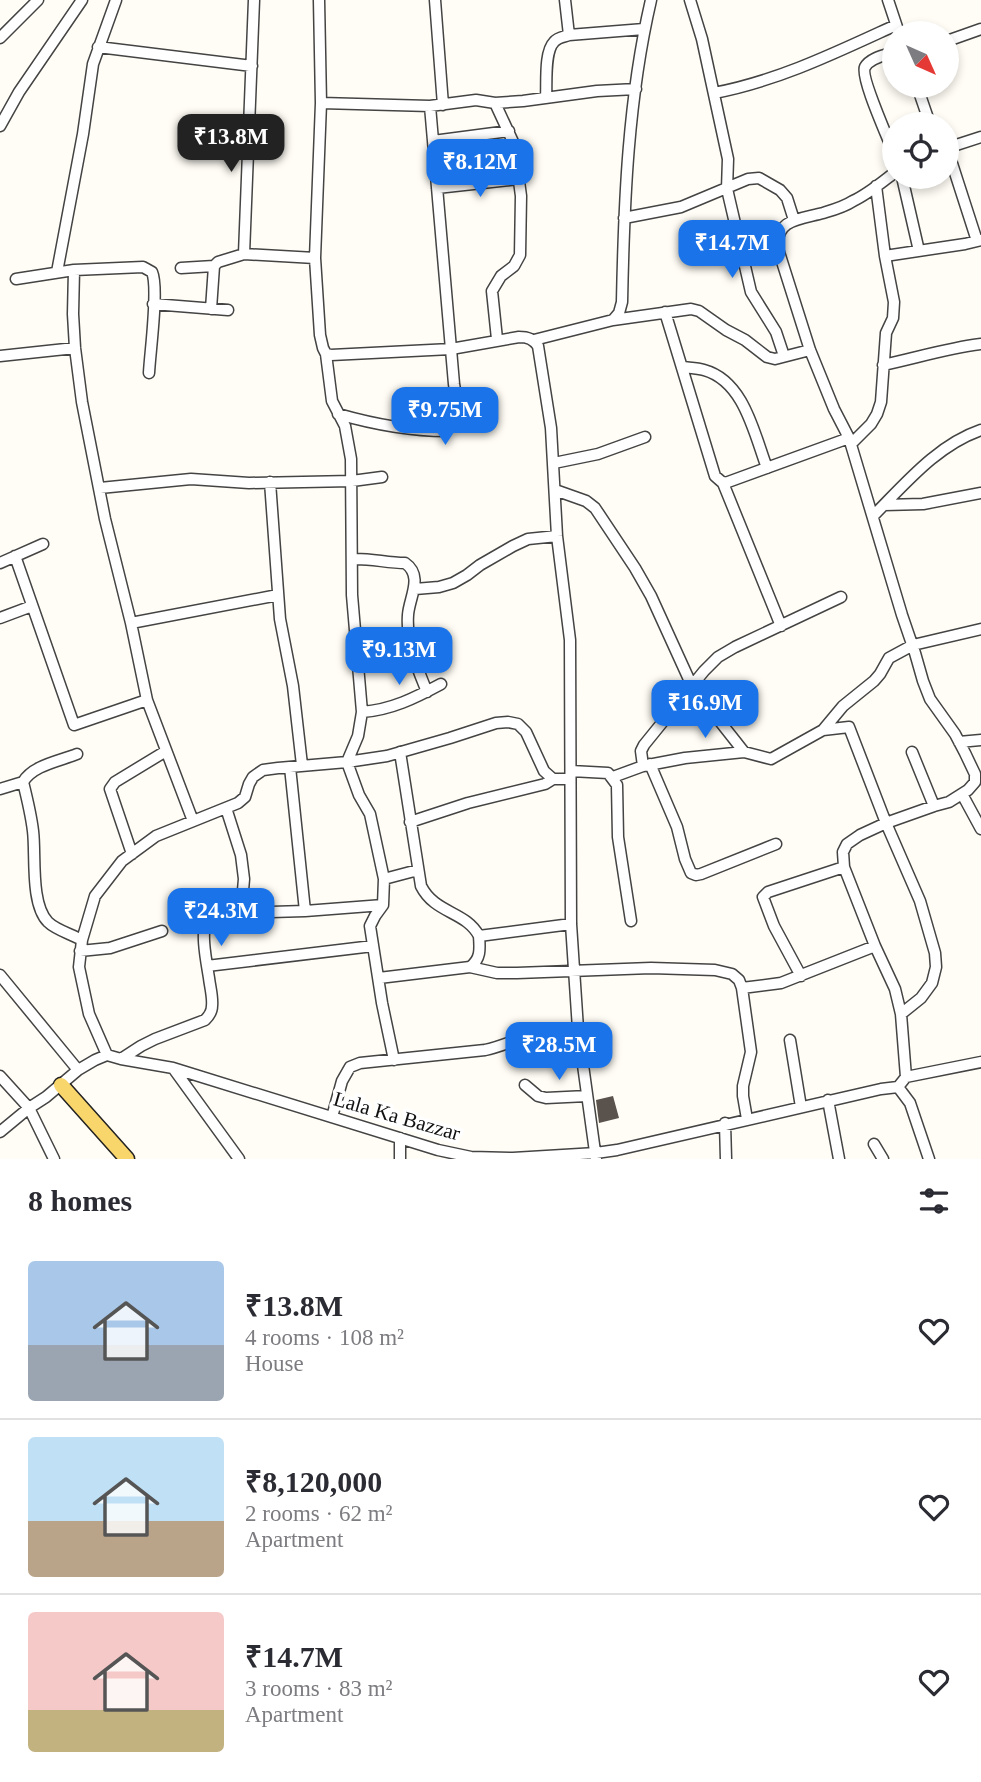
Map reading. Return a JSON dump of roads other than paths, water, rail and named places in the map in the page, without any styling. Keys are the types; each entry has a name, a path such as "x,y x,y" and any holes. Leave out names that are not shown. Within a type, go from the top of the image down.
{"main road":[{"path":"61,1086 127,1159"}],"street":[{"path":"0,38 38,0"},
{"path":"0,125 19,92 82,0"},
{"path":"57,272 93,64 116,0"},
{"path":"244,254 254,0"},
{"path":"319,0 320,103 314,258 320,335 326,354 330,391 349,441 352,481 352,595 362,712 358,736 347,762 359,795 370,814 384,879 383,905 370,926 394,1060"},
{"path":"435,0 443,105"},
{"path":"565,0 569,36"},
{"path":"613,320 619,313 622,302 624,218 631,123 644,29 651,0"},
{"path":"691,0 728,159 727,188 751,292 776,332 784,356"},
{"path":"888,0 895,21"},
{"path":"546,98 548,53 552,43 558,38 644,29"},
{"path":"959,37 981,29"},
{"path":"714,93 737,89 807,65 882,35"},
{"path":"98,47 251,66"},
{"path":"882,57 864,68 882,124"},
{"path":"320,103 430,106 476,100 495,103 636,89"},
{"path":"495,103 514,144 521,196 520,255 514,266 501,276 492,291 497,340"},
{"path":"338,414 389,426 446,431 456,416 430,106"},
{"path":"433,141 509,131"},
{"path":"959,144 981,137"},
{"path":"624,218 681,207 759,178 780,190 787,198 794,220"},
{"path":"437,188 519,179"},
{"path":"882,182 855,201 794,220 779,232 777,240 810,349 850,441 930,699 959,742 975,774 975,782 962,794 948,802 886,823 860,835 847,844 843,852 844,867 895,989 901,1014 906,1077"},
{"path":"885,256 979,240 959,182"},
{"path":"723,483 850,441 871,424 877,414 881,402 886,333 893,318 894,302 876,186"},
{"path":"905,189 919,251"},
{"path":"211,309 214,267 218,262 244,254 314,258"},
{"path":"181,268 214,267"},
{"path":"16,279 74,270 148,269 154,277 149,373"},
{"path":"74,270 75,348 82,402 105,519 147,701 193,821"},
{"path":"153,303 228,310"},
{"path":"534,340 613,320 691,309 745,340 763,355 775,359 810,349"},
{"path":"665,312 715,476 723,483 781,626"},
{"path":"326,354 452,349 519,337 528,337 538,346 551,428 557,536 570,640 571,924 578,1030 596,1156"},
{"path":"883,365 981,344"},
{"path":"0,356 75,348"},
{"path":"682,367 704,369 719,376 738,393 768,468"},
{"path":"873,516 929,461 965,435 981,430"},
{"path":"554,463 598,454 645,437"},
{"path":"100,488 191,479 270,482 352,481 382,477"},
{"path":"270,482 280,620 293,686 302,765"},
{"path":"555,490 586,501 595,508 651,596 692,686 744,752"},
{"path":"884,505 923,504 981,493"},
{"path":"415,589 453,583 513,545 528,539 557,536"},
{"path":"0,563 43,544"},
{"path":"15,556 74,725 147,701"},
{"path":"352,559 368,558 379,562 405,563 412,570 415,589 408,612 408,635 427,692"},
{"path":"131,623 278,595"},
{"path":"776,844 701,874 691,873 677,827 640,751 718,657 841,597"},
{"path":"0,618 33,606"},
{"path":"613,777 646,765 685,758 744,752 771,759 823,730 844,706 874,681 889,658 913,645 981,629"},
{"path":"362,712 394,707 441,684"},
{"path":"0,1132 78,1070 107,1055 83,993 79,967 81,945 95,896 122,861 156,836 238,803 245,797 253,777 263,771 347,762 400,752 496,723 518,724 526,732 544,771 553,779"},
{"path":"823,730 849,727 920,901 935,953 933,983 921,998 901,1014"},
{"path":"959,742 981,740"},
{"path":"132,853 110,789 115,782 166,751"},
{"path":"400,752 421,886 430,899 475,928 479,936 479,955 470,967"},
{"path":"912,752 934,806"},
{"path":"77,754 35,770 27,775 23,782 33,830 36,882 41,911 47,921 81,945 110,948 162,931"},
{"path":"290,766 305,911"},
{"path":"410,822 468,803 545,785 553,779 602,771 608,773 617,785 618,837 632,921"},
{"path":"0,789 23,782"},
{"path":"962,794 981,829"},
{"path":"226,808 244,879 241,913"},
{"path":"801,976 774,926 763,897 768,892 844,867"},
{"path":"384,879 418,870"},
{"path":"121,1059 141,1046 205,1020 210,1015 212,997 204,929 206,917 210,914 383,905"},
{"path":"479,936 571,924"},
{"path":"207,965 373,946"},
{"path":"742,988 768,986 801,976 876,946"},
{"path":"379,978 470,967 497,973 651,968 715,970 732,974 739,980 742,988 751,1052 743,1086 747,1119"},
{"path":"0,975 78,1070"},
{"path":"332,1117 342,1081 349,1067 359,1063 485,1050 538,1033 578,1030"},
{"path":"790,1040 801,1107"},
{"name":"Lala Ka Bazzar","path":"107,1055 173,1068 438,1150 471,1157 596,1156 828,1100 881,1088 898,1087"},
{"path":"929,1159 910,1103 898,1087 906,1077 981,1062"},
{"path":"173,1068 239,1159"},
{"path":"0,1076 30,1108 54,1159"},
{"path":"525,1085 538,1096 546,1098 587,1096"},
{"path":"828,1100 839,1159"},
{"path":"725,1124 726,1159"},
{"path":"400,1138 400,1159"},
{"path":"874,1144 883,1159"}]}
